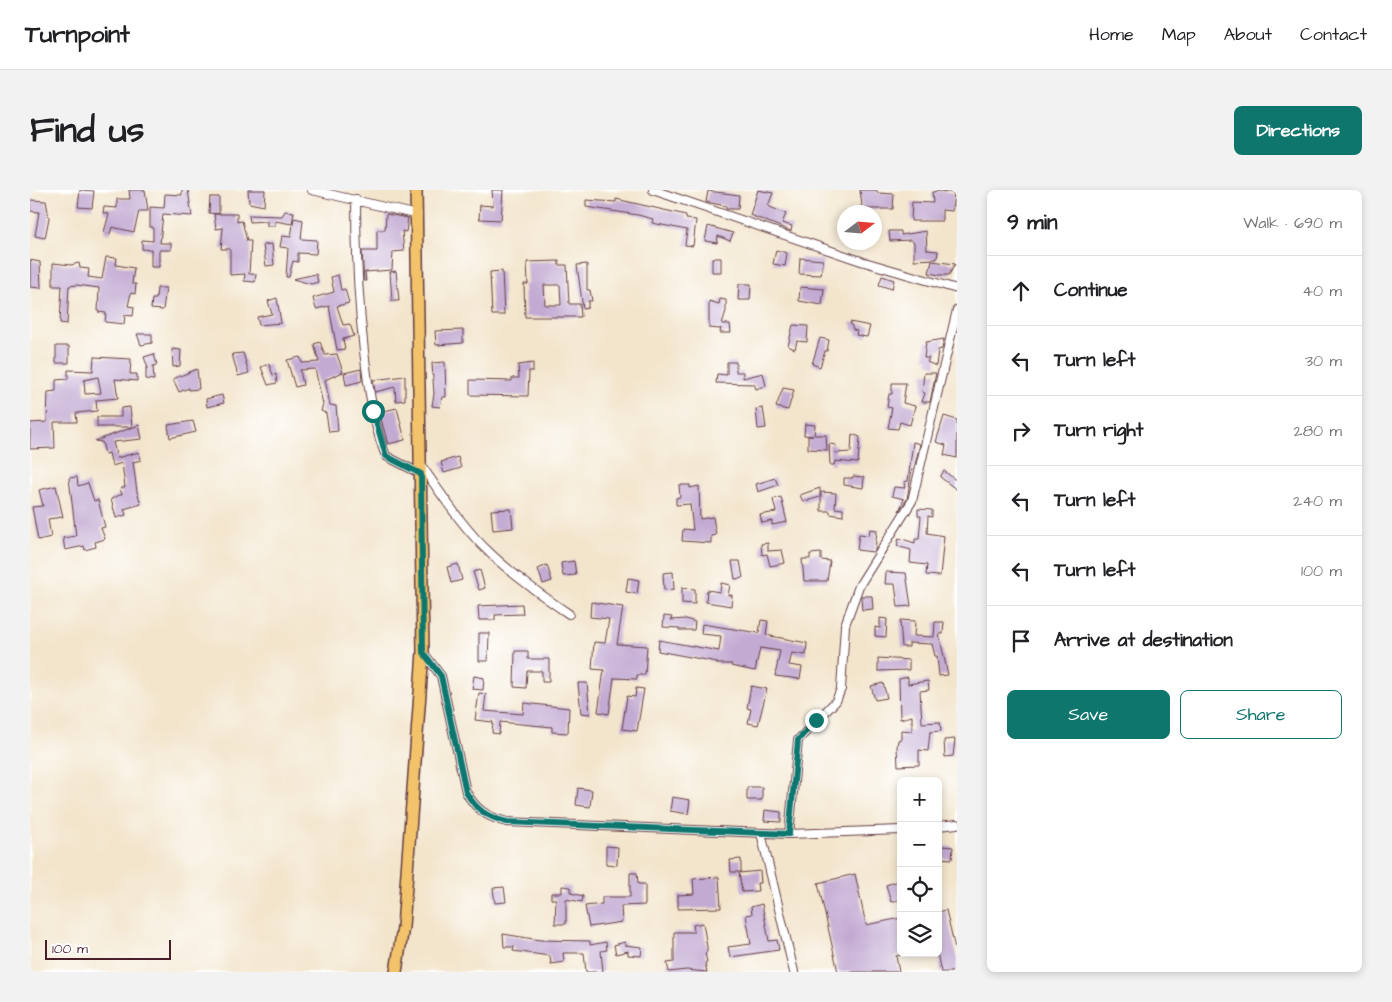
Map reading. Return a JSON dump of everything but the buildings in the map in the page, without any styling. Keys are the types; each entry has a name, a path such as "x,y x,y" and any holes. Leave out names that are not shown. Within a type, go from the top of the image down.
{"main road":[{"path":"396,972 403,926 423,652 418,215 416,190"}],"street":[{"path":"312,190 418,215"},
{"path":"653,190 860,261 957,289"},
{"path":"356,199 356,267 362,340 377,428 386,456 421,470 488,552 520,580 569,614"},
{"path":"789,834 798,740 836,701 841,689 845,625 856,594 912,502 957,310"},
{"path":"423,652 441,676 466,792 473,806 488,818 507,822 789,834 897,830"},
{"path":"942,826 957,824"},
{"path":"760,833 794,972"}],"route":[{"path":"373,411 386,456 421,474 423,652 438,669 441,676 466,792 473,806 488,818 507,822 789,834 795,753 798,740 816,720"}]}
